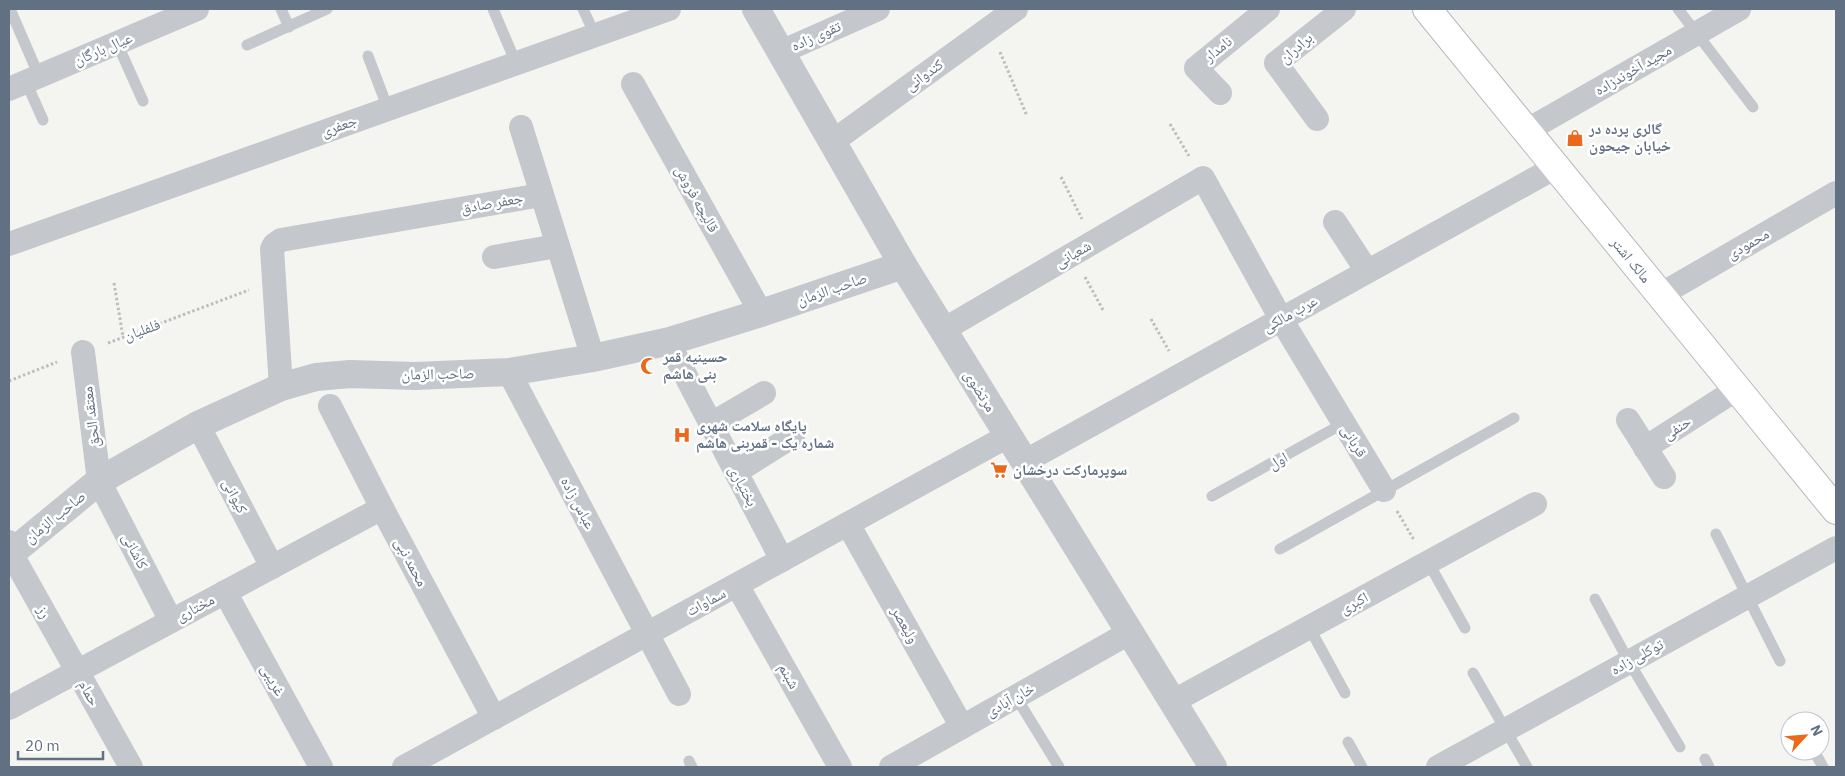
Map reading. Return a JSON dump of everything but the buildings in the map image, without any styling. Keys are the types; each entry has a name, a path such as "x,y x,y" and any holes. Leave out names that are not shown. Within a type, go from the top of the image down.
{"main road":[{"name":"مالک اشتر","path":"1427,9 1836,510"}],"street":[{"name":"جعفری","path":"9,244 669,9"},
{"name":"مرتضوی","path":"756,9 903,266 1212,767"},
{"name":"تقوی زاده","path":"781,52 878,9"},
{"name":"کندوانی","path":"832,142 1016,9"},
{"name":"نامدار","path":"1220,93 1196,68 1268,9"},
{"name":"برادران","path":"1317,119 1276,63 1344,9"},
{"name":"مجید آخوندزاده","path":"1526,131 1739,9"},
{"name":"عیال بارگان","path":"24,82 189,10"},
{"name":"قالیچه فروش","path":"633,84 761,313"},
{"path":"521,127 541,195"},
{"name":"عرب مالکی","path":"1024,462 1556,167"},
{"name":"شعبانی","path":"943,330 1203,178"},
{"name":"قربانی","path":"1203,178 1281,319 1384,490"},
{"name":"جعفر صادق","path":"275,280 272,249 274,244 281,240 541,195 594,358"},
{"name":"محمودی","path":"1660,295 1835,195"},
{"path":"1335,222 1367,271"},
{"path":"494,257 557,246"},
{"name":"صاحب الزمان","path":"10,550 99,481 198,425 281,387 316,377 350,374 424,376 509,372 594,358 670,341 903,266"},
{"path":"275,280 281,387"},
{"name":"معتقد الحق","path":"83,352 99,481"},
{"name":"بختیاری","path":"677,359 782,560"},
{"name":"عباس زاده","path":"509,372 679,694"},
{"name":"حنفی","path":"1664,477 1645,448 1737,389"},
{"path":"711,424 764,393"},
{"name":"محمد نبی","path":"330,406 494,718"},
{"path":"1628,420 1645,448"},
{"name":"کیوانی","path":"198,425 272,567"},
{"path":"736,472 793,436"},
{"name":"سماوات","path":"418,764 494,718 1008,436"},
{"name":"کاشانی","path":"99,481 171,621"},
{"name":"اکبری","path":"1172,702 1535,504"},
{"name":"مختاری","path":"9,708 382,508"},
{"name":"ولیعصر","path":"848,524 962,727"},
{"name":"توکلی زاده","path":"1438,767 1836,548"},
{"name":"رز","path":"10,550 77,671"},
{"name":"شبنم","path":"737,585 840,767"},
{"name":"غریبی","path":"225,592 321,767"},
{"name":"خان آبادی","path":"891,767 1129,633"},
{"name":"حمام","path":"77,671 131,767"}],"lane":[{"path":"10,9 24,82 43,120"},
{"path":"281,9 289,27"},
{"path":"248,44 327,9"},
{"path":"493,9 516,63"},
{"path":"583,9 595,35"},
{"path":"1678,9 1753,107"},
{"path":"117,43 143,101"},
{"path":"368,56 388,109"},
{"path":"1280,549 1514,418"},
{"name":"اول","path":"1212,496 1344,423"},
{"path":"1716,534 1780,661"},
{"path":"1428,562 1465,628"},
{"path":"1595,599 1629,662 1680,747"},
{"path":"1309,627 1345,693"},
{"path":"1473,673 1527,767"},
{"path":"1016,697 1058,767"},
{"path":"1348,742 1362,767"}],"path":[{"path":"990,28 1027,116"},
{"path":"1170,124 1203,178"},
{"path":"1060,177 1094,242"},
{"path":"1073,254 1103,310"},
{"name":"فلفلیان","path":"9,381 275,280"},
{"path":"114,283 123,338"},
{"path":"1151,319 1182,374"},
{"path":"1384,490 1428,562"}],"place":[{"name":"گالری پرده در خیابان جیحون","path":"1575,138"},
{"name":"حسینیه قمر بنی هاشم","path":"649,366"},
{"name":"پایگاه سلامت شهری شماره یک - قمربنی هاشم","path":"682,435"},
{"name":"سوپرمارکت درخشان","path":"999,470"}]}
